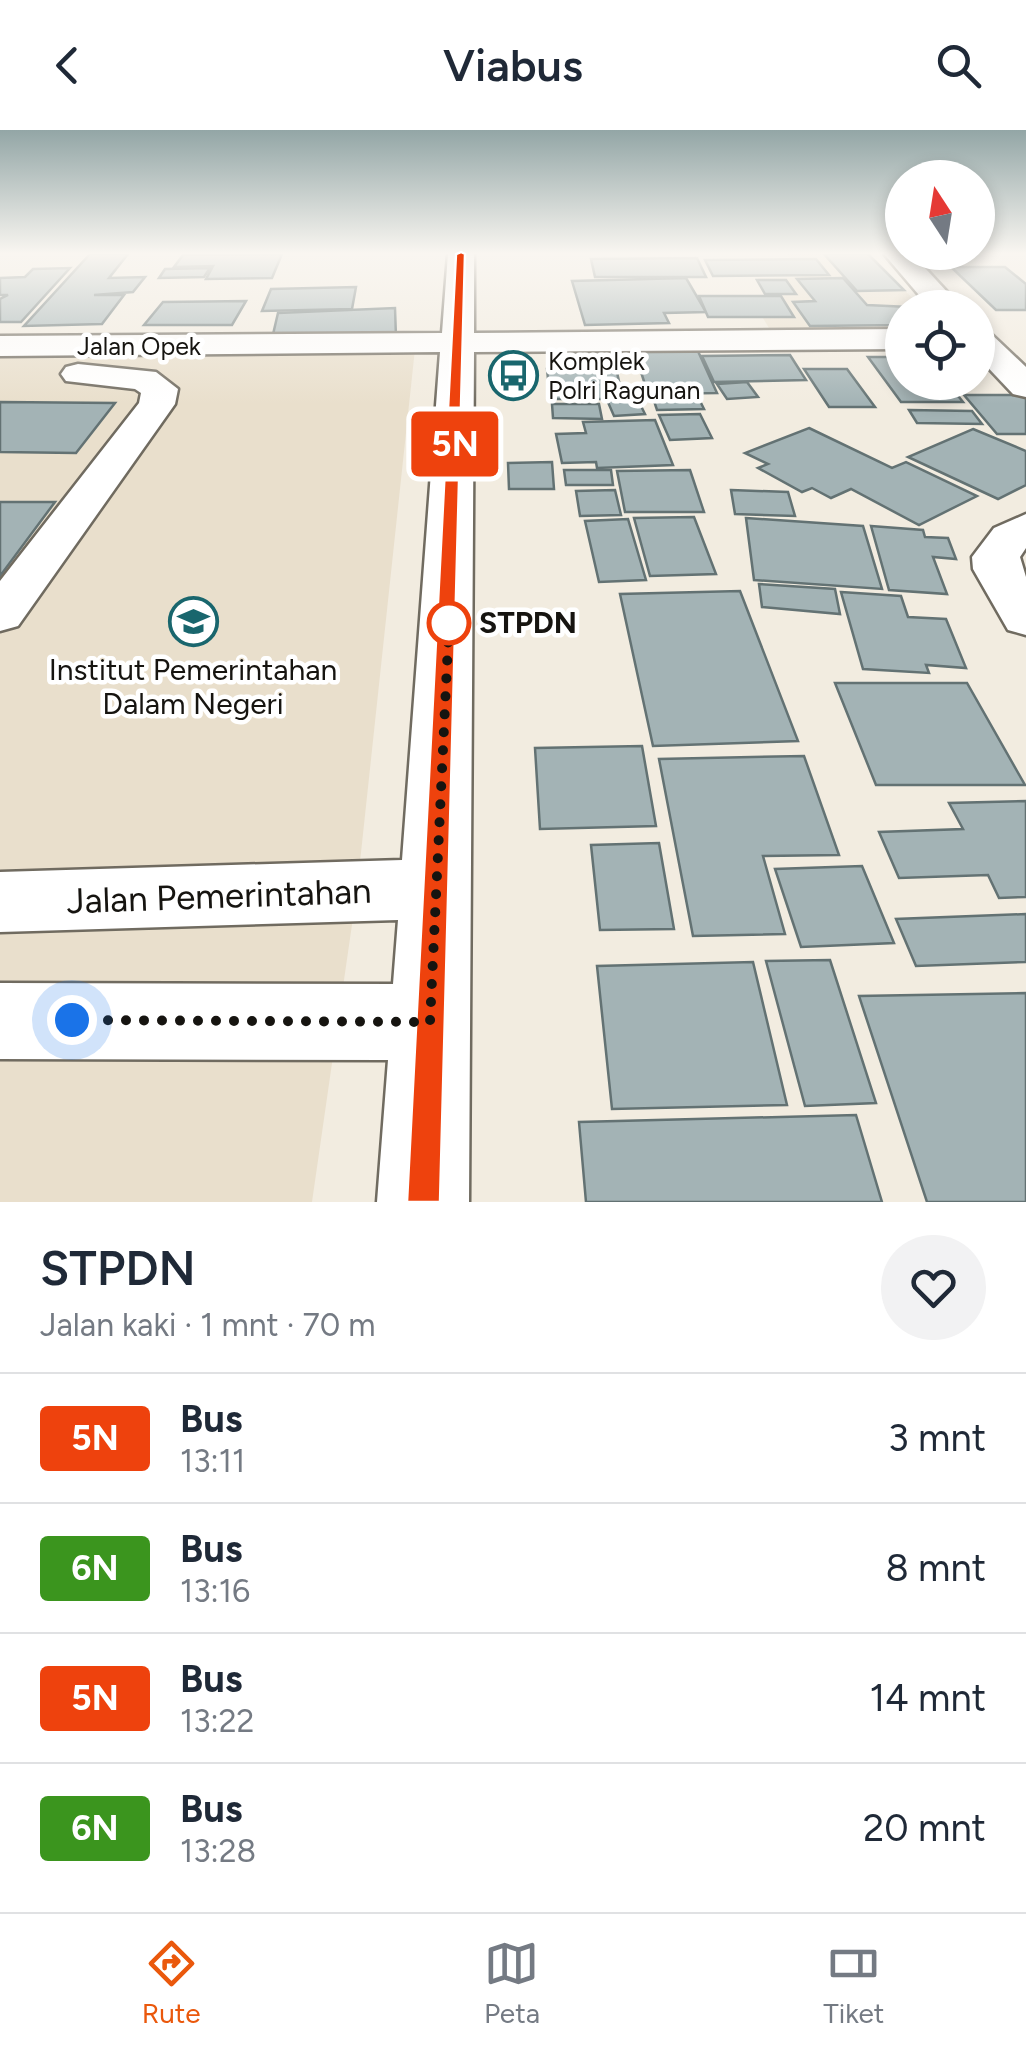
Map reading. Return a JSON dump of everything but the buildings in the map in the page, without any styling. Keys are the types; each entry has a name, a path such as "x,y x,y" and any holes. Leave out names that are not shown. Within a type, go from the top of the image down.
{"street":[{"path":"423,1202 459,304"},
{"name":"Jalan Opek","path":"0,346 885,339"},
{"path":"995,339 1026,339"},
{"path":"995,356 1026,386"},
{"path":"0,373 105,374 144,379 160,390 157,404 0,615"},
{"path":"1026,528 1010,538 996,557 997,570 1026,619"},
{"name":"Jalan Pemerintahan","path":"0,902 438,889"},
{"path":"0,1021 430,1022"}],"shaded area":[{"path":"754,304 885,304 885,328 769,328"},
{"name":"Institut Pemerintahan Dalam Negeri","path":"415,349 357,890 312,1202 0,1202 0,352"}],"bus line":[{"name":"5N","path":"423,1202 449,624 458,304"}],"place":[{"name":"Komplek Polri Ragunan","path":"513,375"},
{"name":"Institut Pemerintahan Dalam Negeri","path":"193,621"},
{"name":"STPDN","path":"449,623"}],"route":[{"path":"72,1020 430,1022 449,623"}]}
